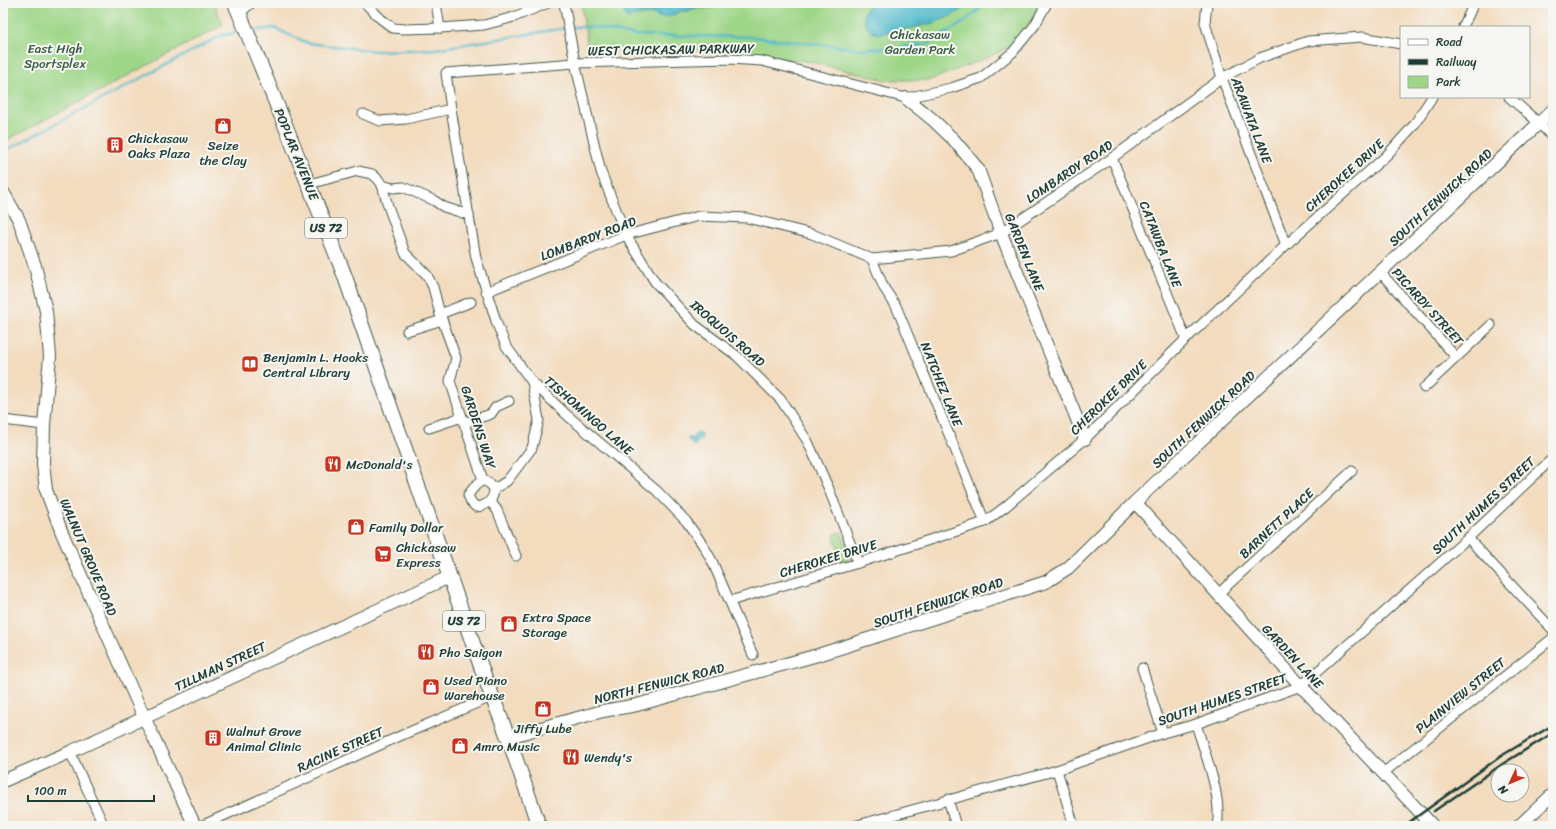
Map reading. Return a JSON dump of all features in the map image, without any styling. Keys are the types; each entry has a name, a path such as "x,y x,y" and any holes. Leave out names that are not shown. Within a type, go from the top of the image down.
{"main road":[{"name":"POPLAR AVENUE","path":"241,6 251,39 344,274 491,697 508,737 539,826"}],"street":[{"path":"365,3 381,19 393,28 404,29 484,25 514,17 548,3"},
{"path":"436,3 440,28"},
{"name":"IROQUOIS ROAD","path":"564,3 575,63 601,172 626,235 655,282 695,325 738,356 781,400 808,442 828,487 858,563"},
{"name":"WEST CHICKASAW PARKWAY","path":"446,73 575,63 730,59 762,61 906,98 951,88 980,78 1013,52 1035,25 1047,3"},
{"name":"ARAWATA LANE","path":"1207,3 1205,23 1222,78 1286,245"},
{"path":"1463,26 1474,3"},
{"name":"LOMBARDY ROAD","path":"486,292 626,235 699,216 747,218 812,234 872,259 951,251 1001,233 1112,158 1222,78 1260,58 1308,41 1362,37 1400,44"},
{"name":"TISHOMINGO LANE","path":"446,73 476,258 486,292 506,346 532,382 568,416 657,491 696,535 708,553 754,655"},
{"name":"GARDEN LANE","path":"906,98 932,119 954,140 978,169 1001,233 1085,439"},
{"name":"CHEROKEE DRIVE","path":"730,601 858,563 985,522 1005,507 1085,439 1186,339 1286,245 1387,154 1414,125 1431,98"},
{"path":"1510,98 1539,123 1553,138"},
{"path":"363,114 380,121 406,119 451,109"},
{"name":"SOUTH FENWICK ROAD","path":"818,655 1046,582 1068,568 1135,502 1553,110"},
{"name":"CATAWBA LANE","path":"1112,158 1186,339"},
{"path":"309,184 358,171 372,174 382,185 393,188 403,187 434,200 444,207 470,215"},
{"name":"GARDENS WAY","path":"382,185 388,206 406,253 412,261 422,268 433,287 441,317 456,358 450,381 483,480 490,484 494,489"},
{"name":"WALNUT GROVE ROAD","path":"3,192 19,220 35,266 46,311 50,356 44,425 43,464 46,490 62,533 144,717 196,826"},
{"name":"NATCHEZ LANE","path":"872,259 884,288 896,306 985,522"},
{"name":"PICARDY STREET","path":"1380,272 1456,357"},
{"path":"407,331 472,302"},
{"name":"PICARDY STREET","path":"1424,388 1491,325"},
{"path":"516,556 497,510 490,501 494,495 494,489 508,481 532,448 539,420 532,382"},
{"path":"429,428 491,414 496,407 509,401"},
{"path":"3,420 44,425"},
{"name":"SOUTH HUMES STREET","path":"859,825 948,799 1057,770 1163,733 1196,724 1301,686 1468,538 1553,458"},
{"name":"BARNETT PLACE","path":"1217,595 1352,471"},
{"name":"GARDENS WAY","path":"483,480 476,485 468,495 471,502 476,507 483,506 490,501"},
{"name":"GARDEN LANE","path":"1135,502 1217,595 1433,826"},
{"path":"1468,538 1553,630"},
{"name":"TILLMAN STREET","path":"3,781 70,752 449,576"},
{"name":"PLAINVIEW STREET","path":"1383,773 1553,638"},
{"name":"NORTH FENWICK ROAD","path":"508,737 603,711 637,705 818,655"},
{"path":"1142,668 1163,733"},
{"name":"RACINE STREET","path":"201,826 400,736 491,697"},
{"path":"1196,724 1215,787 1219,819 1217,826"},
{"path":"70,752 104,826"},
{"path":"1057,770 1074,826"},
{"path":"1519,826 1553,794"},
{"path":"948,799 956,826"}],"green space":[{"name":"East High Sportsplex","path":"3,3 214,3 223,25 3,142"},
{"name":"Chickasaw Garden Park","path":"581,3 1040,3 1029,23 1011,46 984,59 930,80 885,80 807,61 691,50 588,50"},
{"path":"841,532 850,555 847,561 843,563 834,537 835,534"}],"water":[{"path":"619,3 733,3 719,7 691,9 689,12 681,11 667,17 657,17 656,14 649,14 627,19"},
{"path":"871,3 969,3 953,15 934,23 880,34 871,31 865,21 864,12"},
{"path":"698,431 703,436 694,446 687,439 689,437 691,439"}],"waterway":[{"path":"571,27 593,27 633,35 755,37 860,49 895,48 928,44 963,23 986,3"},
{"path":"252,31 274,28 308,43 376,51 435,49 566,28"},
{"path":"3,152 222,35 243,32"}],"railway":[{"path":"1404,826 1501,756 1553,725"},
{"path":"1434,811 1504,763 1553,733"}],"place":[{"name":"Seize the Clay","path":"223,126"},
{"name":"Chickasaw Oaks Plaza","path":"115,145"},
{"name":"Benjamin L. Hooks Central Library","path":"250,364"},
{"name":"McDonald's","path":"333,464"},
{"name":"Family Dollar","path":"356,527"},
{"name":"Chickasaw Express","path":"383,554"},
{"name":"Extra Space Storage","path":"509,624"},
{"name":"Pho Saigon","path":"426,652"},
{"name":"Used Piano Warehouse","path":"431,687"},
{"name":"Jiffy Lube","path":"543,709"},
{"name":"Walnut Grove Animal Clinic","path":"213,738"},
{"name":"Amro Music","path":"460,746"},
{"name":"Wendy's","path":"571,757"}]}
